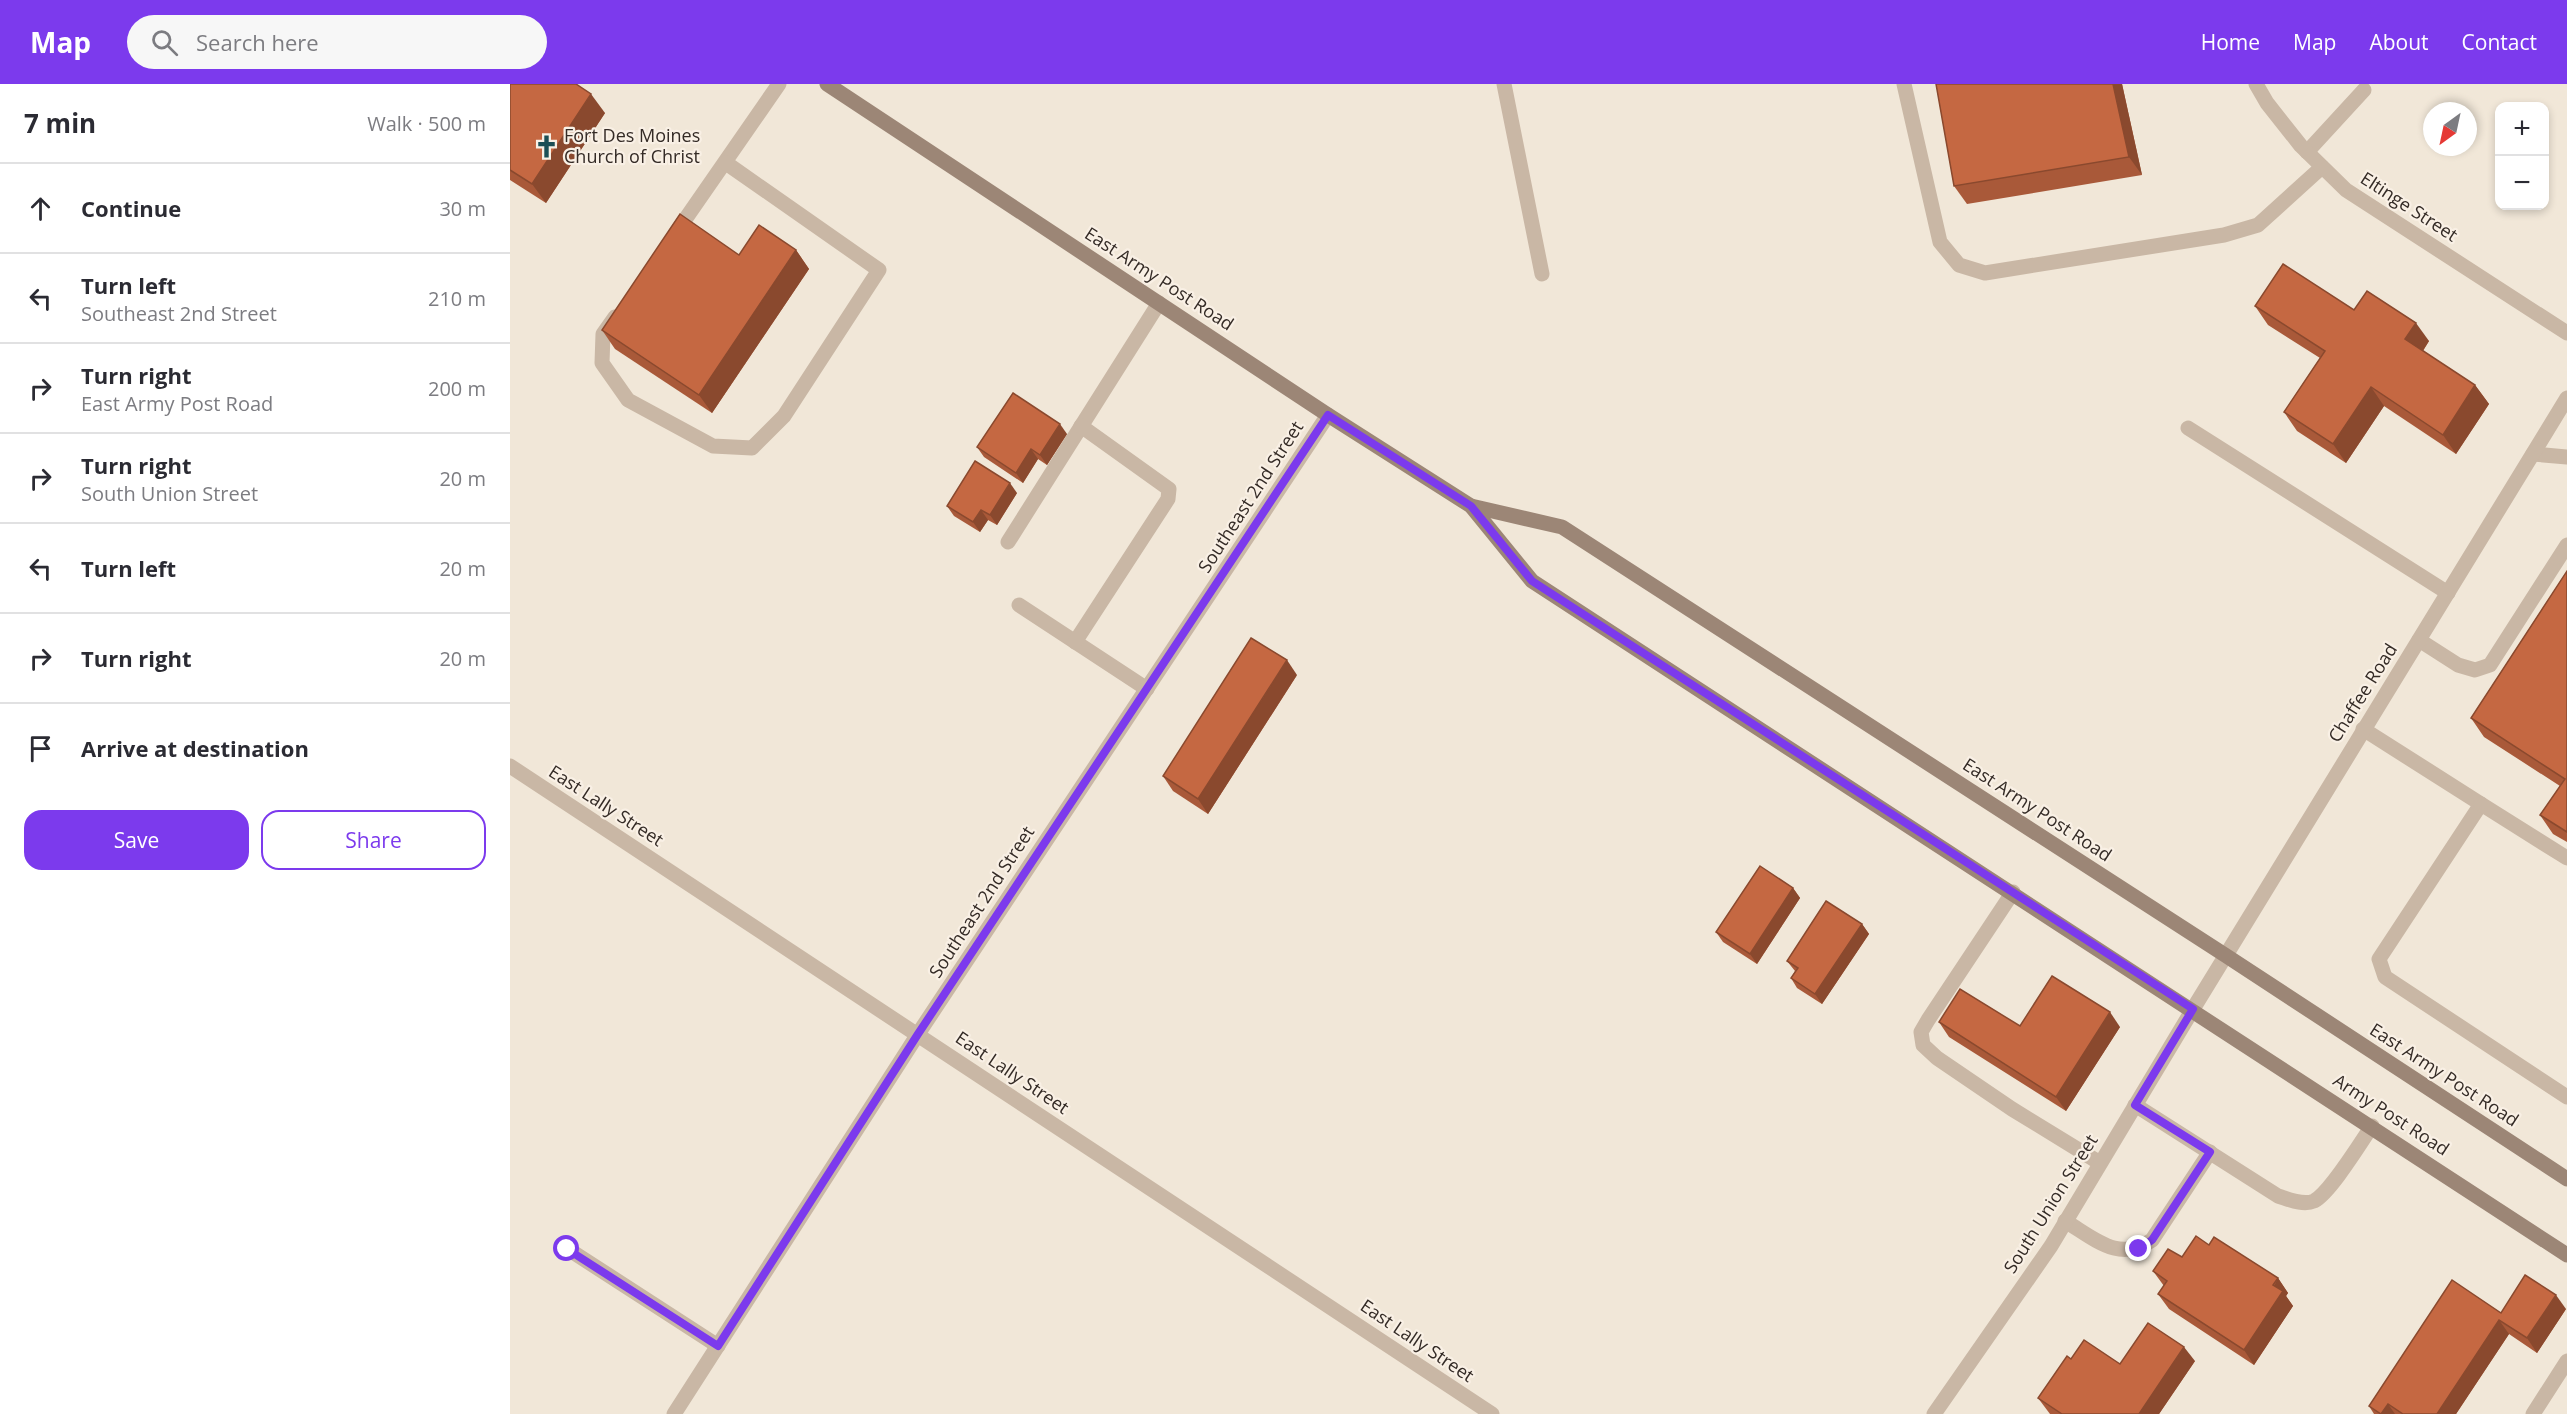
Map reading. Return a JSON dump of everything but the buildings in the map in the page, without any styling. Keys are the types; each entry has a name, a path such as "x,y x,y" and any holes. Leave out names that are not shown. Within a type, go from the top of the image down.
{"main road":[{"name":"East Army Post Road","path":"827,84 1328,415 1471,506 1532,581 2193,1009"},
{"name":"East Army Post Road","path":"1471,506 1562,527 2567,1179"},
{"name":"Army Post Road","path":"2193,1009 2567,1255"}],"street":[{"path":"664,248 726,163 779,84"},
{"path":"1504,84 1542,274"},
{"path":"1904,84 1940,242 1959,265 1985,273 2224,235 2258,225 2322,167"},
{"name":"Eltinge Street","path":"2256,84 2267,103 2307,152 2346,190 2567,333"},
{"path":"2307,152 2364,86"},
{"path":"623,305 603,334 602,363 628,400 713,446 752,447 784,416 879,270 726,163"},
{"path":"1008,542 1159,303"},
{"name":"Chaffee Road","path":"2193,1009 2567,398"},
{"name":"Southeast 2nd Street","path":"674,1414 918,1034 1328,415"},
{"path":"1075,642 1168,499 1169,489 1081,426"},
{"path":"2188,428 2448,593"},
{"path":"2533,454 2567,457"},
{"path":"2419,640 2458,665 2475,670 2490,665 2567,545"},
{"path":"1019,605 1147,689"},
{"path":"2363,729 2567,858"},
{"name":"East Lally Street","path":"510,766 1492,1414"},
{"path":"2481,804 2379,959 2380,968 2385,977 2567,1097"},
{"path":"2013,892 1928,1020 1921,1032 1923,1045 1937,1058 2012,1109 2100,1163"},
{"name":"South Union Street","path":"1934,1414 2066,1221 2193,1009"},
{"path":"2135,1105 2278,1196 2298,1202 2315,1200 2341,1173 2372,1126"},
{"path":"2066,1221 2109,1248 2124,1251 2139,1249 2152,1240 2210,1152"},
{"path":"567,1249 718,1346"},
{"path":"2533,1414 2567,1361"}],"place":[{"name":"Fort Des Moines Church of Christ","path":"546,146"}],"route":[{"path":"567,1249 718,1346 918,1034 1328,415 1471,506 1532,581 2193,1009 2135,1105 2210,1152 2152,1240 2139,1249"}]}
